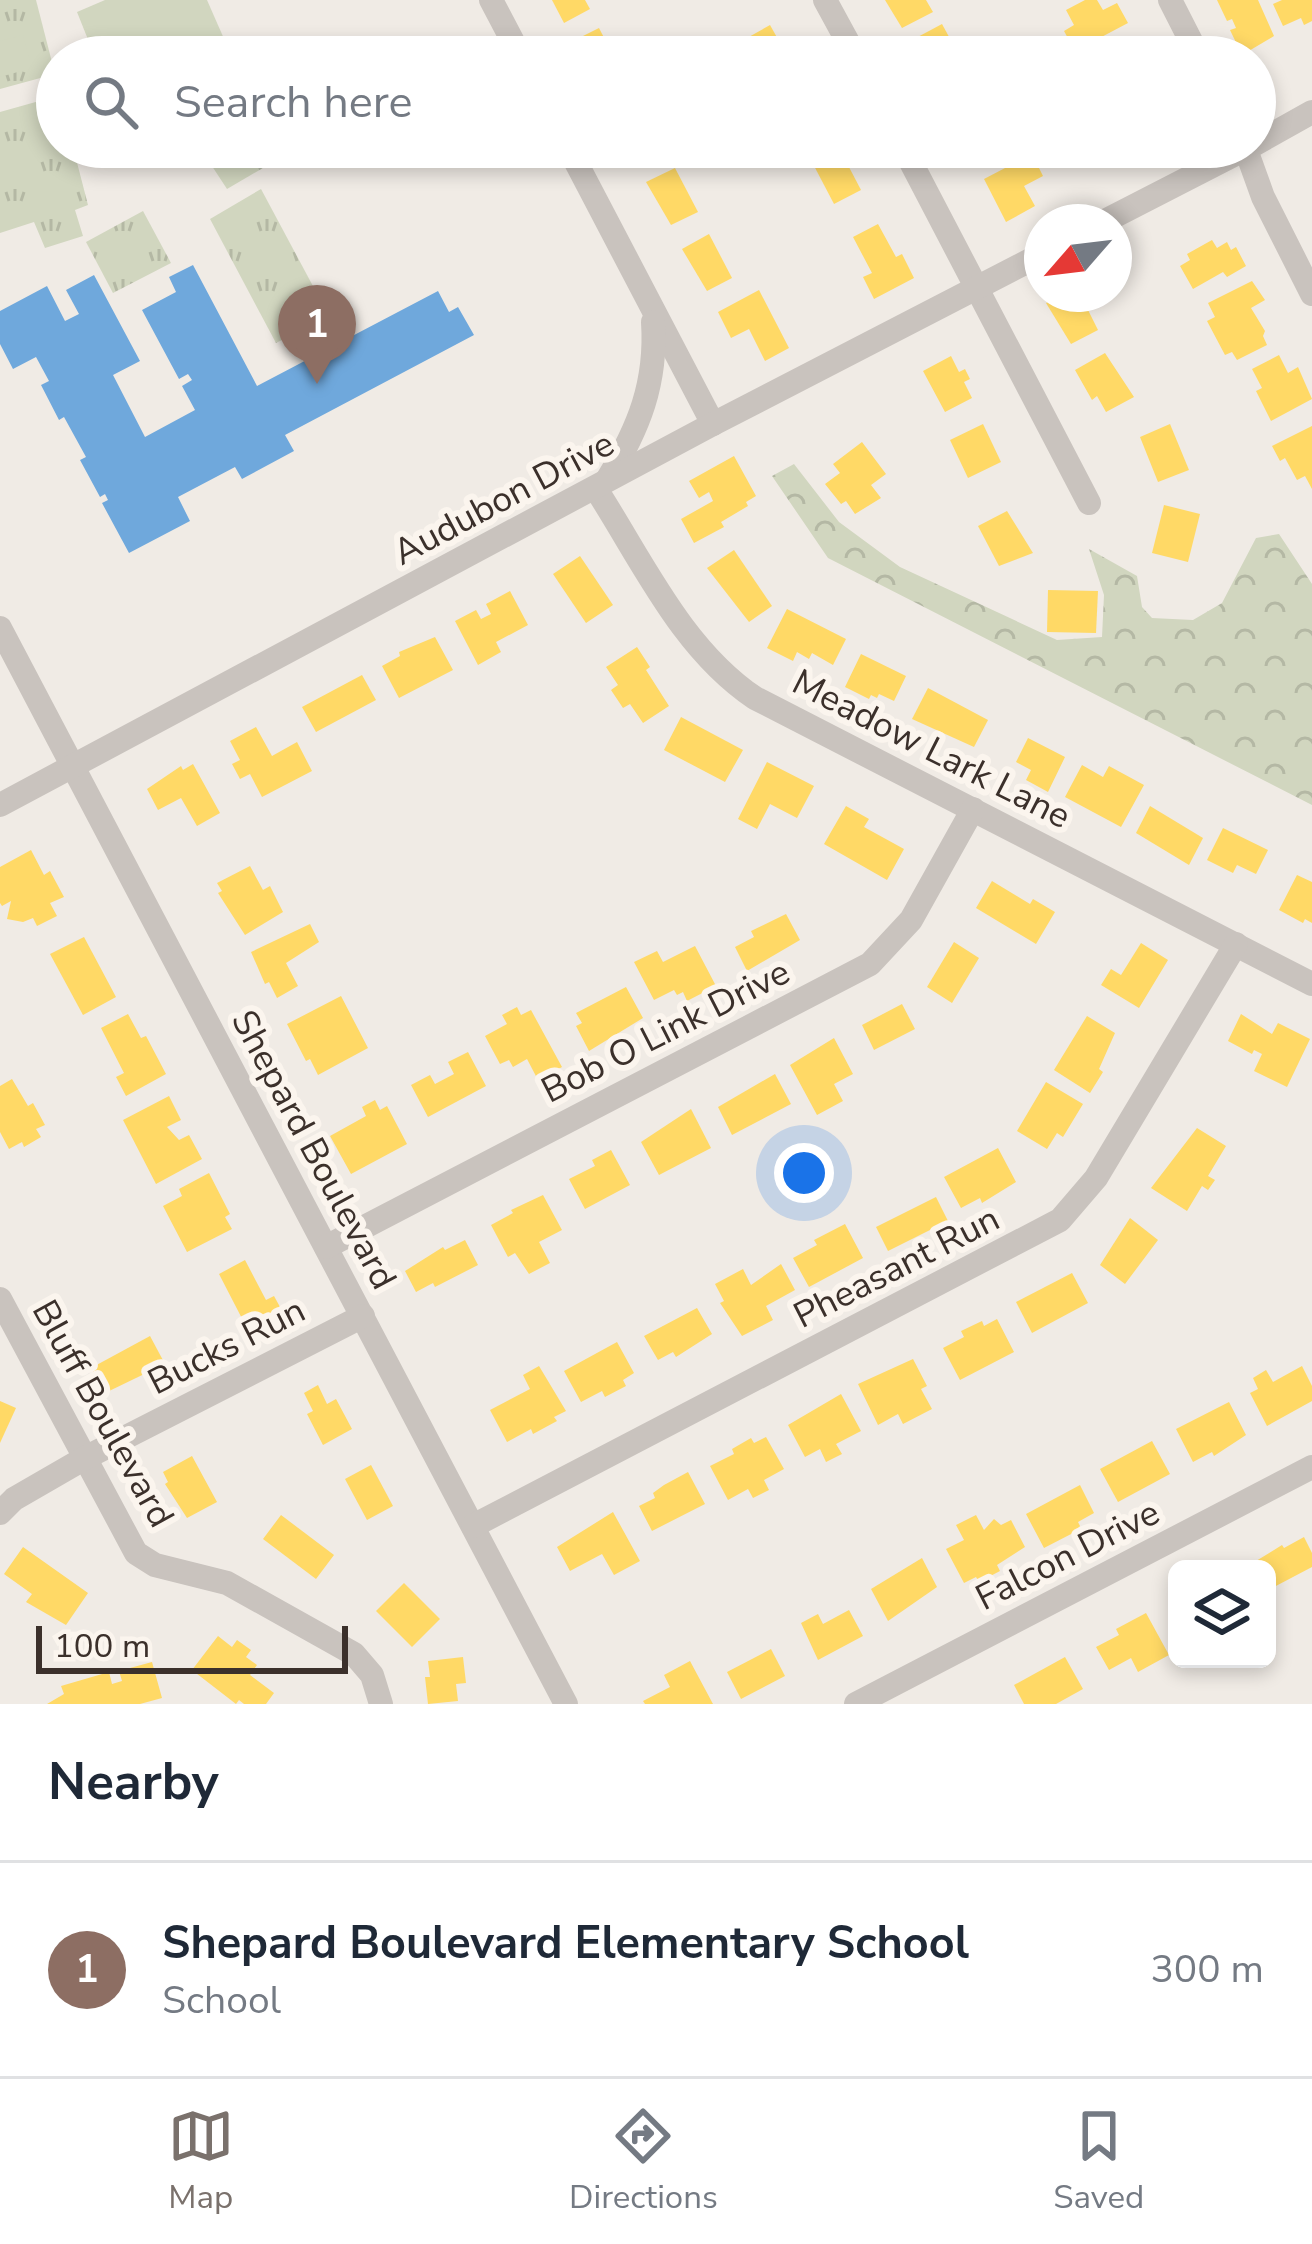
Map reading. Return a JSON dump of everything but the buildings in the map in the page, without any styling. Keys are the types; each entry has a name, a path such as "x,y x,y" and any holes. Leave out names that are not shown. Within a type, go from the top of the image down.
{"street":[{"path":"491,0 509,36"},
{"path":"825,0 845,36"},
{"path":"1170,0 1188,36"},
{"path":"1276,132 1312,112"},
{"path":"579,168 712,424"},
{"path":"914,168 1089,503"},
{"path":"1132,207 1208,168"},
{"path":"1255,168 1263,197 1312,294"},
{"name":"Audubon Drive","path":"0,805 712,424 1024,263"},
{"path":"600,486 629,444 647,403 656,358 652,307"},
{"name":"Meadow Lark Lane","path":"600,486 697,648 724,678 1312,984"},
{"name":"Shepard Boulevard","path":"0,628 566,1704"},
{"name":"Bob O Link Drive","path":"326,1247 870,964 911,920 973,809"},
{"name":"Pheasant Run","path":"473,1526 1060,1220 1096,1178 1236,944"},
{"name":"Bluff Boulevard","path":"0,1299 136,1553 155,1565 227,1583 354,1654 372,1675 381,1704"},
{"name":"Bucks Run","path":"0,1513 14,1499 86,1458 363,1316"},
{"name":"Falcon Drive","path":"856,1704 1312,1468"}],"green space":[{"path":"0,0 36,0 45,36 36,36 36,79 0,89"},
{"path":"105,0 207,0 223,36 87,36 77,12"},
{"path":"23,35 32,68 0,77 0,41"},
{"path":"36,102 36,168 78,168 88,205 75,210 83,236 45,248 34,222 0,233 0,112"},
{"path":"213,168 263,168 227,189"},
{"path":"261,189 329,316 276,343 210,219"},
{"path":"143,211 171,263 113,293 86,242"},
{"path":"794,464 839,522 900,567 1057,640 1102,637 1104,595 1089,549 1137,576 1142,607 1152,618 1193,620 1222,603 1256,538 1279,534 1312,584 1312,805 828,558 772,476"}],"place":[{"name":"Shepard Boulevard Elementary School","path":"317,384"}]}
